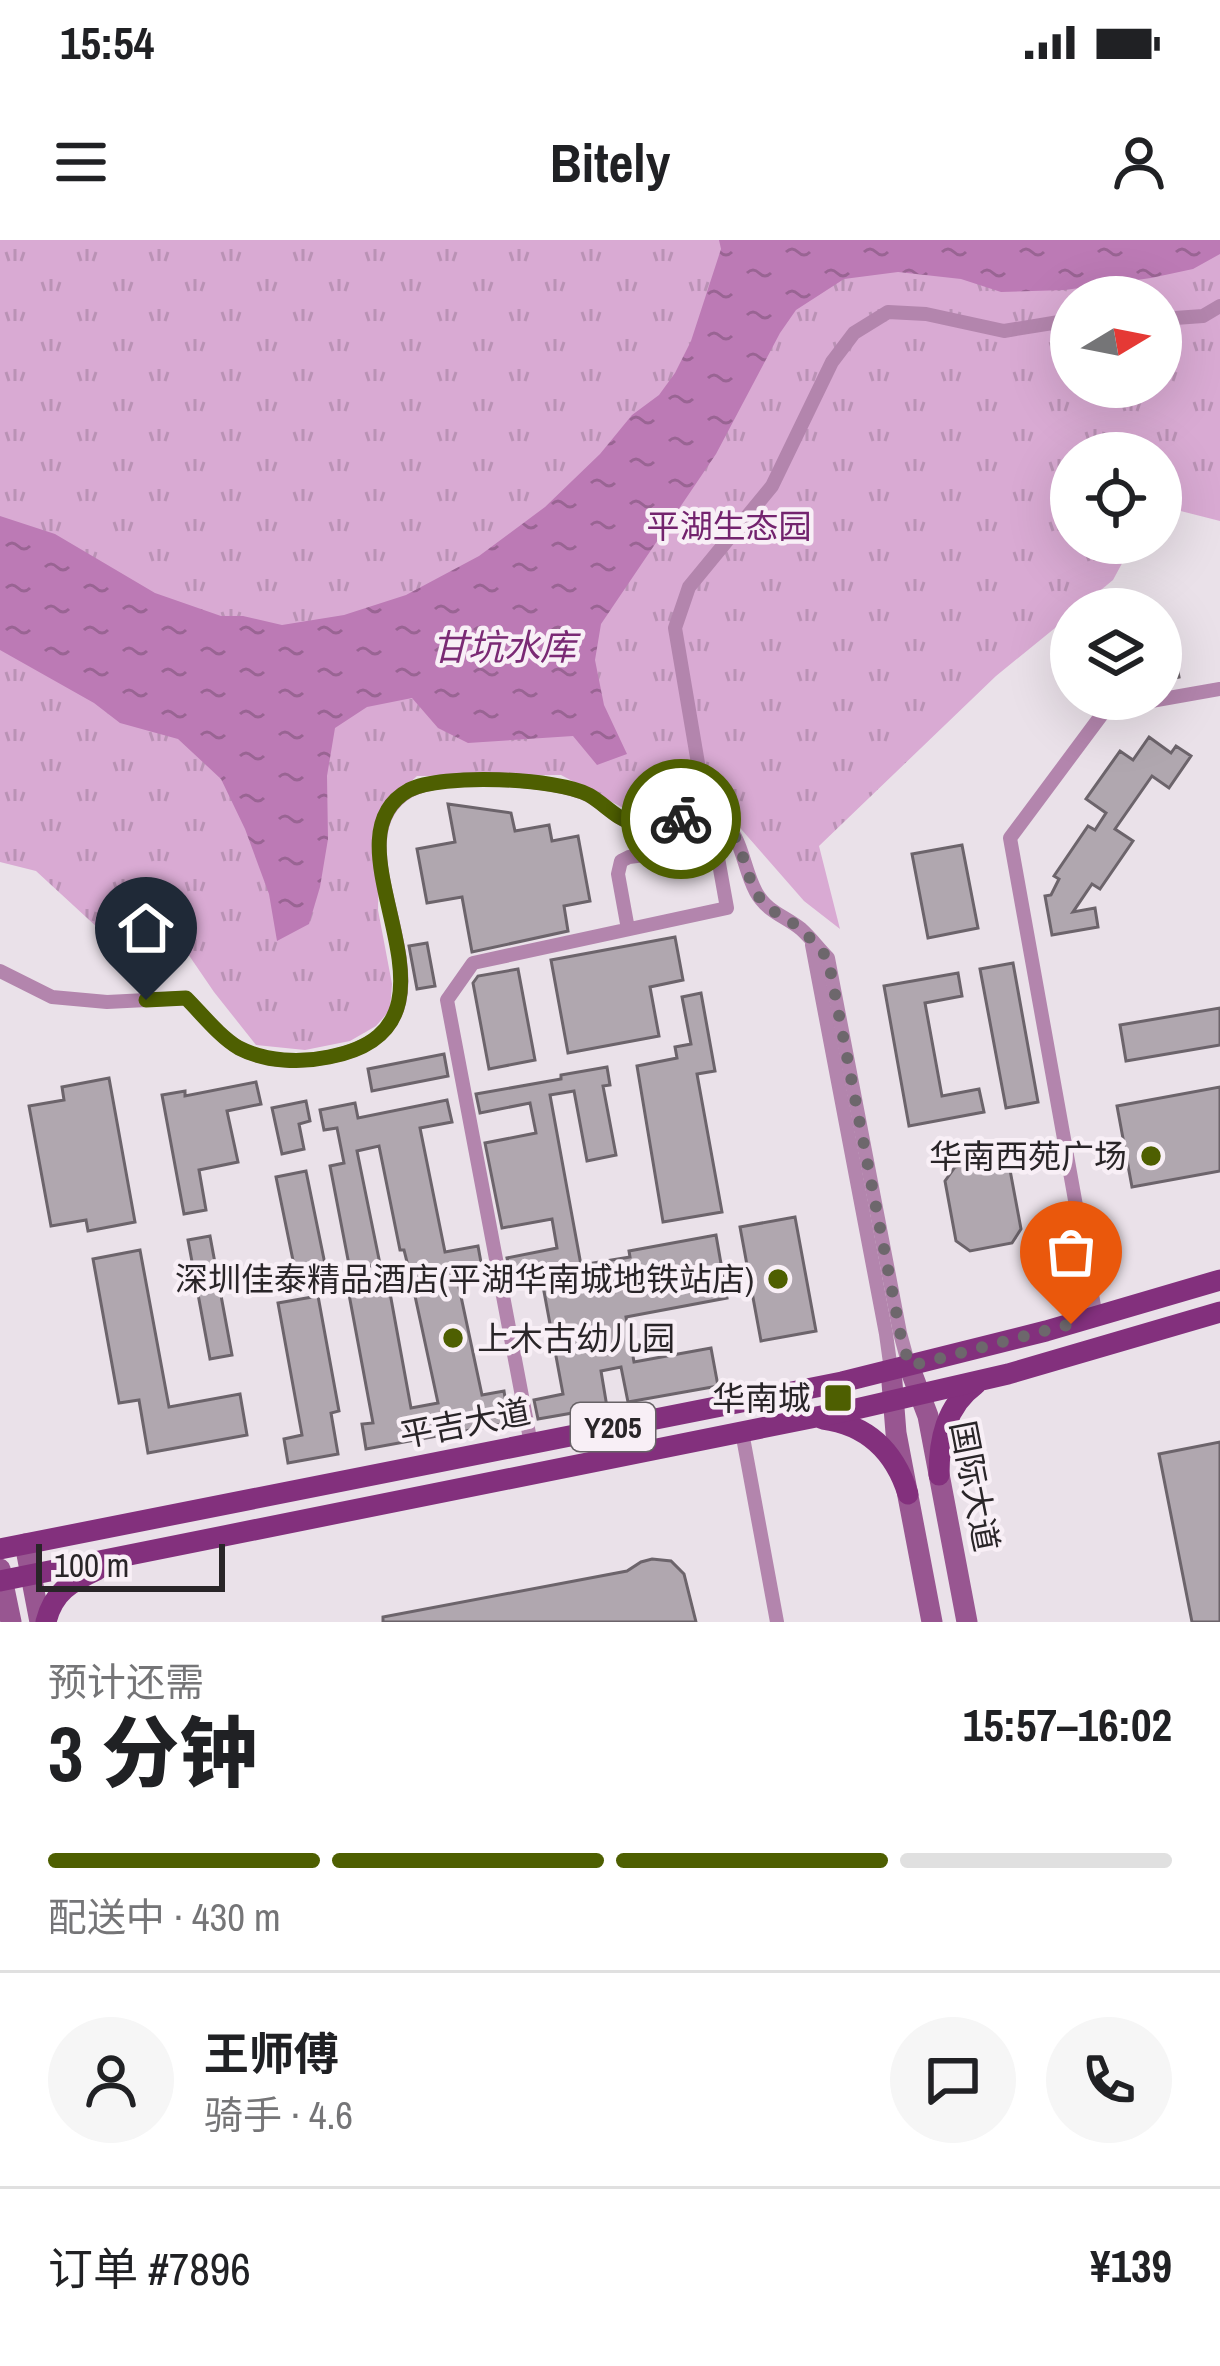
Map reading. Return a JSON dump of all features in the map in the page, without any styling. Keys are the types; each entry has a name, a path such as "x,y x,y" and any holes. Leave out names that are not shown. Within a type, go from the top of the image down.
{"main road":[{"name":"平吉大道","path":"0,1549 900,1368 1220,1280"},
{"name":"平吉大道","path":"1,1577 31,1575 893,1401 1220,1312"},
{"path":"939,1474 944,1428 962,1395 980,1381"},
{"path":"804,1420 836,1421 875,1440 896,1462 908,1494"},
{"path":"43,1622 68,1585 126,1556"}],"street":[{"path":"1182,318 1203,316 1220,306"},
{"path":"704,815 675,628 689,587 772,486 832,362 854,333 888,312 926,314 1004,332 1050,324"},
{"path":"1096,1317 1010,838 1106,709 1220,688"},
{"path":"0,970 52,997 106,1002 186,998 237,1047 262,1056 302,1060 341,1055 379,1037 397,1013 401,982 380,837 389,809 409,790 426,784 525,780 589,795 619,818 638,825 716,815 738,839 750,880 765,906 798,927 828,958 902,1342 900,1368"},
{"path":"531,1444 447,1000 473,963 727,908 718,858 700,848 621,861 628,929"},
{"name":"国际大道","path":"900,1368 920,1395 928,1417 967,1622"},
{"name":"国际大道","path":"900,1368 893,1401 932,1622"},
{"path":"742,1432 777,1622"},
{"path":"25,1544 43,1622"},
{"path":"1,1577 11,1622"}],"green space":[{"name":"平湖生态园","path":"0,240 1220,240 1220,521 1182,511 1182,432 1050,432 1050,564 1122,564 1103,588 1050,588 1050,632 996,676 819,846 840,929 804,901 727,813 627,810 561,775 417,776 380,810 378,910 392,984 390,1010 376,1026 350,1041 305,1050 256,1045 173,932 99,929 36,871 0,862"}],"water":[{"name":"甘坑水库","path":"719,240 1220,240 1220,254 1193,269 1160,276 1050,276 1050,290 1001,292 961,279 898,272 844,279 796,310 716,454 601,624 595,660 604,705 627,754 597,765 573,736 468,743 438,728 412,698 367,707 335,728 327,776 328,839 309,924 277,941 269,894 221,779 178,739 120,723 0,650 0,516 55,534 155,593 221,616 282,625 344,615 406,595 479,556 545,507 632,415 659,395 691,341 721,249"}],"building":[{"path":"1149,737 1171,753 1176,746 1191,756 1169,788 1152,776 1115,829 1133,841 1100,889 1092,884 1073,912 1095,908 1098,927 1052,935 1045,896 1051,895 1059,879 1054,876 1088,826 1095,830 1106,813 1086,799 1120,751 1133,760"},
{"path":"448,804 511,813 515,831 549,825 552,841 578,836 590,901 564,906 568,931 472,952 462,897 427,903 417,849 455,842"},
{"path":"962,845 978,928 928,938 912,854"},
{"path":"675,937 683,980 650,987 659,1036 568,1053 551,960"},
{"path":"427,943 435,986 417,989 409,946"},
{"path":"1013,963 1038,1102 1006,1108 980,969"},
{"path":"518,969 535,1060 489,1069 473,983 478,976"},
{"path":"958,973 962,996 925,1003 942,1096 979,1089 984,1112 909,1126 884,986"},
{"path":"701,993 715,1071 697,1074 722,1212 663,1222 637,1066 677,1058 675,1047 691,1044 682,997"},
{"path":"1220,1008 1220,1045 1126,1061 1120,1025"},
{"path":"444,1054 448,1076 372,1091 368,1069"},
{"path":"607,1067 610,1085 603,1086 616,1155 587,1161 574,1091 550,1095 581,1265 716,1235 727,1298 626,1317 634,1362 711,1348 718,1386 628,1402 621,1367 601,1371 607,1407 538,1419 534,1400 563,1394 540,1270 511,1276 507,1258 557,1248 552,1219 502,1228 485,1143 536,1133 530,1103 480,1113 476,1094"},
{"path":"109,1078 135,1222 88,1231 86,1220 51,1226 29,1106 64,1100 62,1087"},
{"path":"256,1082 261,1104 227,1111 238,1162 199,1170 206,1210 184,1214 162,1095 185,1091 185,1096"},
{"path":"1220,1087 1220,1171 1132,1187 1117,1106"},
{"path":"447,1100 452,1122 420,1128 445,1252 478,1246 482,1268 456,1273 482,1395 504,1391 509,1423 366,1449 362,1424 373,1423 348,1289 388,1282 411,1408 438,1403 379,1146 357,1151 380,1264 350,1270 330,1166 344,1163 337,1128 324,1130 320,1110 355,1103 358,1118"},
{"path":"306,1101 310,1121 299,1124 304,1149 282,1154 272,1108"},
{"path":"996,1160 1010,1170 1021,1229 1012,1243 970,1251 956,1241 945,1181 955,1167"},
{"path":"306,1171 327,1274 297,1280 276,1177"},
{"path":"795,1217 816,1331 761,1341 740,1227"},
{"path":"210,1236 232,1355 210,1359 188,1240"},
{"path":"140,1250 169,1407 240,1394 247,1435 148,1453 139,1400 119,1403 93,1259"},
{"path":"318,1296 339,1411 331,1413 338,1454 288,1463 284,1439 302,1435 278,1303"},
{"path":"1220,1442 1220,1622 1192,1622 1159,1454"},
{"path":"652,1559 671,1561 684,1574 696,1622 383,1622 383,1617 627,1571"}],"way so far":[{"path":"681,819 716,815 726,823 738,839 750,880 765,906 798,927 828,958 910,1366 1071,1324"}],"place":[{"name":"华南西苑广场","path":"1151,1156"},
{"name":"深圳佳泰精品酒店(平湖华南城地铁站店)","path":"778,1279"},
{"name":"上木古幼儿园","path":"453,1338"},
{"name":"华南城","path":"838,1398"}],"route":[{"path":"146,1000 186,998 237,1047 262,1056 315,1060 341,1055 379,1037 390,1026 401,998 380,837 389,809 402,795 426,784 541,782 589,795 619,818 638,825 681,819"}]}
